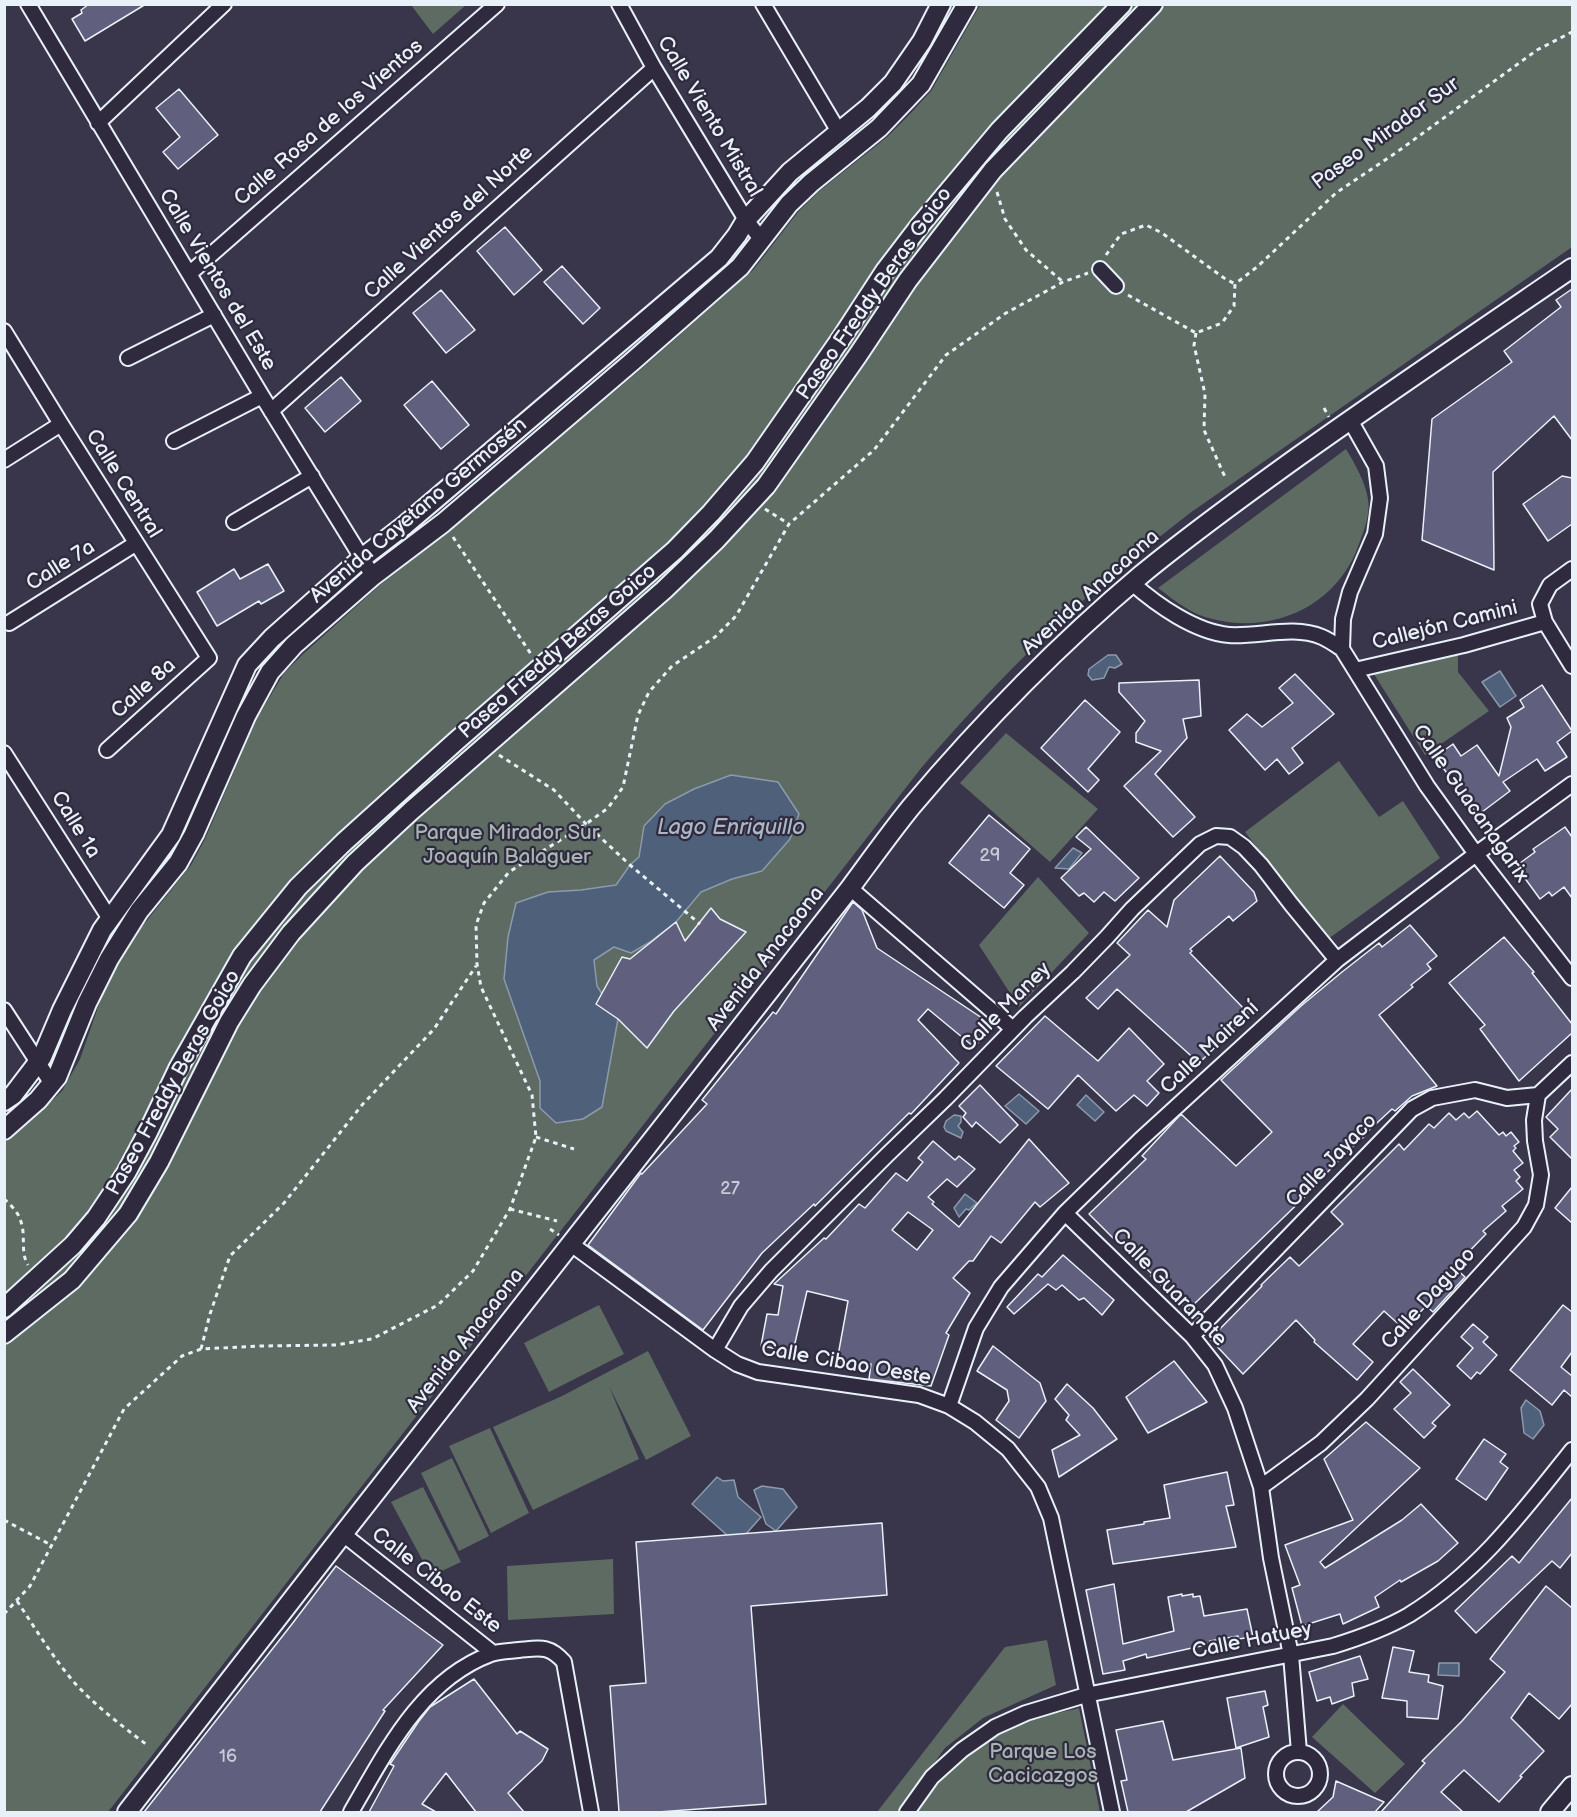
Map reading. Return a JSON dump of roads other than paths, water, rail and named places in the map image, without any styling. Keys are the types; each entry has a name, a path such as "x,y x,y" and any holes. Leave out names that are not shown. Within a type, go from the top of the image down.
{"street":[{"name":"Calle Vientos del Este","path":"28,4 262,396 373,576"},
{"name":"Calle Rosa de los Vientos","path":"189,274 496,4"},
{"name":"Calle Viento Mistral","path":"619,4 654,68 746,220 761,239"},
{"path":"763,4 838,132"},
{"name":"Avenida Cayetano Germosén","path":"4,1101 13,1095 38,1064 102,930 171,835 247,665 272,638 362,558 423,510 719,258 746,220 790,172 868,108 893,83 922,41 941,4"},
{"name":"Avenida Cayetano Germosén","path":"4,1130 38,1100 52,1084 62,1066 87,1002 109,959 139,911 178,863 194,834 246,716 270,672 294,645 373,576 443,523 740,267 789,204 811,183 879,128 921,84 967,4"},
{"name":"Paseo Freddy Beras Goico","path":"4,1308 73,1245 96,1218 126,1173 178,1069 242,956 298,887 344,842 675,549 711,513 755,462 899,252 957,178 1122,4"},
{"name":"Paseo Freddy Beras Goico","path":"4,1335 72,1280 128,1214 159,1162 229,1022 252,985 291,933 355,862 664,590 716,540 759,493 799,441 908,280 993,170 1153,4"},
{"path":"98,123 218,6"},
{"name":"Calle Vientos del Norte","path":"272,411 654,68"},
{"path":"1019,111 1036,125"},
{"name":"Avenida Anacaona","path":"127,1812 850,888 910,808 969,741 1049,658 1132,583 1236,501 1572,268"},
{"path":"1100,269 1116,286"},
{"path":"128,358 214,315"},
{"name":"Calle Central","path":"4,331 209,658"},
{"path":"174,441 262,396"},
{"path":"1342,649 1343,619 1350,592 1375,534 1380,498 1376,466 1350,420"},
{"path":"4,460 61,424"},
{"path":"234,522 312,476"},
{"name":"Calle 7a","path":"9,623 135,543"},
{"path":"1572,569 1550,585 1540,604 1545,622 1572,666"},
{"name":"Calle Guacanagarix","path":"1132,583 1171,613 1200,627 1227,635 1297,631 1322,636 1342,649 1427,786 1476,854 1572,978"},
{"name":"Callejón Camini","path":"1355,670 1464,645 1545,622"},
{"name":"Calle 8a","path":"107,750 209,658"},
{"name":"Calle 1a","path":"4,753 110,920"},
{"name":"Calle Mairení","path":"949,1406 976,1328 1001,1287 1065,1213 1140,1140 1337,960 1572,784"},
{"name":"Calle Maney","path":"715,1350 741,1306 771,1271 1107,938 1132,909 1200,844 1216,836 1230,837 1244,848 1261,865 1337,960"},
{"path":"850,888 1013,1029"},
{"path":"4,1010 52,1084"},
{"path":"1538,1095 1572,1063"},
{"name":"Calle Jayaco","path":"1192,1336 1412,1109 1432,1098 1475,1090 1507,1098 1538,1095"},
{"name":"Calle Daguao","path":"1261,1487 1321,1443 1367,1399 1524,1227 1536,1205 1541,1175 1534,1120 1538,1095"},
{"name":"Calle Guaranate","path":"1065,1213 1192,1336 1215,1365 1236,1408 1261,1487 1271,1558 1291,1655 1299,1752"},
{"name":"Calle Cibao Oeste","path":"571,1244 736,1364 758,1372 919,1395 949,1406 975,1422 1008,1449 1038,1487 1051,1518 1112,1812"},
{"name":"Calle Hatuey","path":"907,1812 932,1778 962,1750 995,1727 1026,1713 1086,1695 1333,1646 1372,1633 1408,1615 1446,1589 1480,1561 1506,1533 1572,1450"},
{"name":"Calle Cibao Este","path":"343,1534 493,1653 543,1647 555,1652 564,1662 591,1812"},
{"path":"351,1812 387,1751 415,1710 438,1686 465,1667 493,1653"},
{"path":"1550,1812 1572,1786"}],"water":[{"path":"1108,655 1116,655 1122,664 1115,668 1109,667 1104,678 1092,680 1088,675 1089,669"},
{"path":"1500,671 1516,696 1500,707 1482,682"},
{"name":"Lago Enriquillo","path":"731,775 778,782 799,814 790,839 762,871 732,879 701,892 676,922 650,942 631,953 614,947 594,960 597,986 618,1019 602,1107 583,1119 556,1123 540,1108 540,1081 504,979 508,937 516,903 548,892 616,885 630,865 639,857 644,826 665,804 694,789"},
{"path":"1073,848 1082,853 1069,869 1055,868"},
{"path":"1019,1094 1039,1111 1026,1124 1005,1106"},
{"path":"1086,1095 1104,1112 1095,1121 1077,1105"},
{"path":"954,1115 961,1116 958,1126 963,1132 961,1138 946,1131 944,1127 946,1121"},
{"path":"965,1194 977,1203 969,1210 966,1209 959,1217 954,1208"},
{"path":"1526,1400 1540,1411 1544,1425 1533,1439 1524,1433 1521,1408"},
{"path":"717,1477 723,1481 734,1480 738,1497 761,1517 737,1544 692,1504"},
{"path":"762,1486 783,1489 797,1507 776,1531 766,1524 754,1490"},
{"path":"1439,1663 1459,1663 1459,1676 1438,1675"}],"park label":[{"name":"Parque Mirador Sur Joaquín Balaguer","path":"507,846"},
{"name":"Parque Los Cacicazgos","path":"1043,1765"}]}
